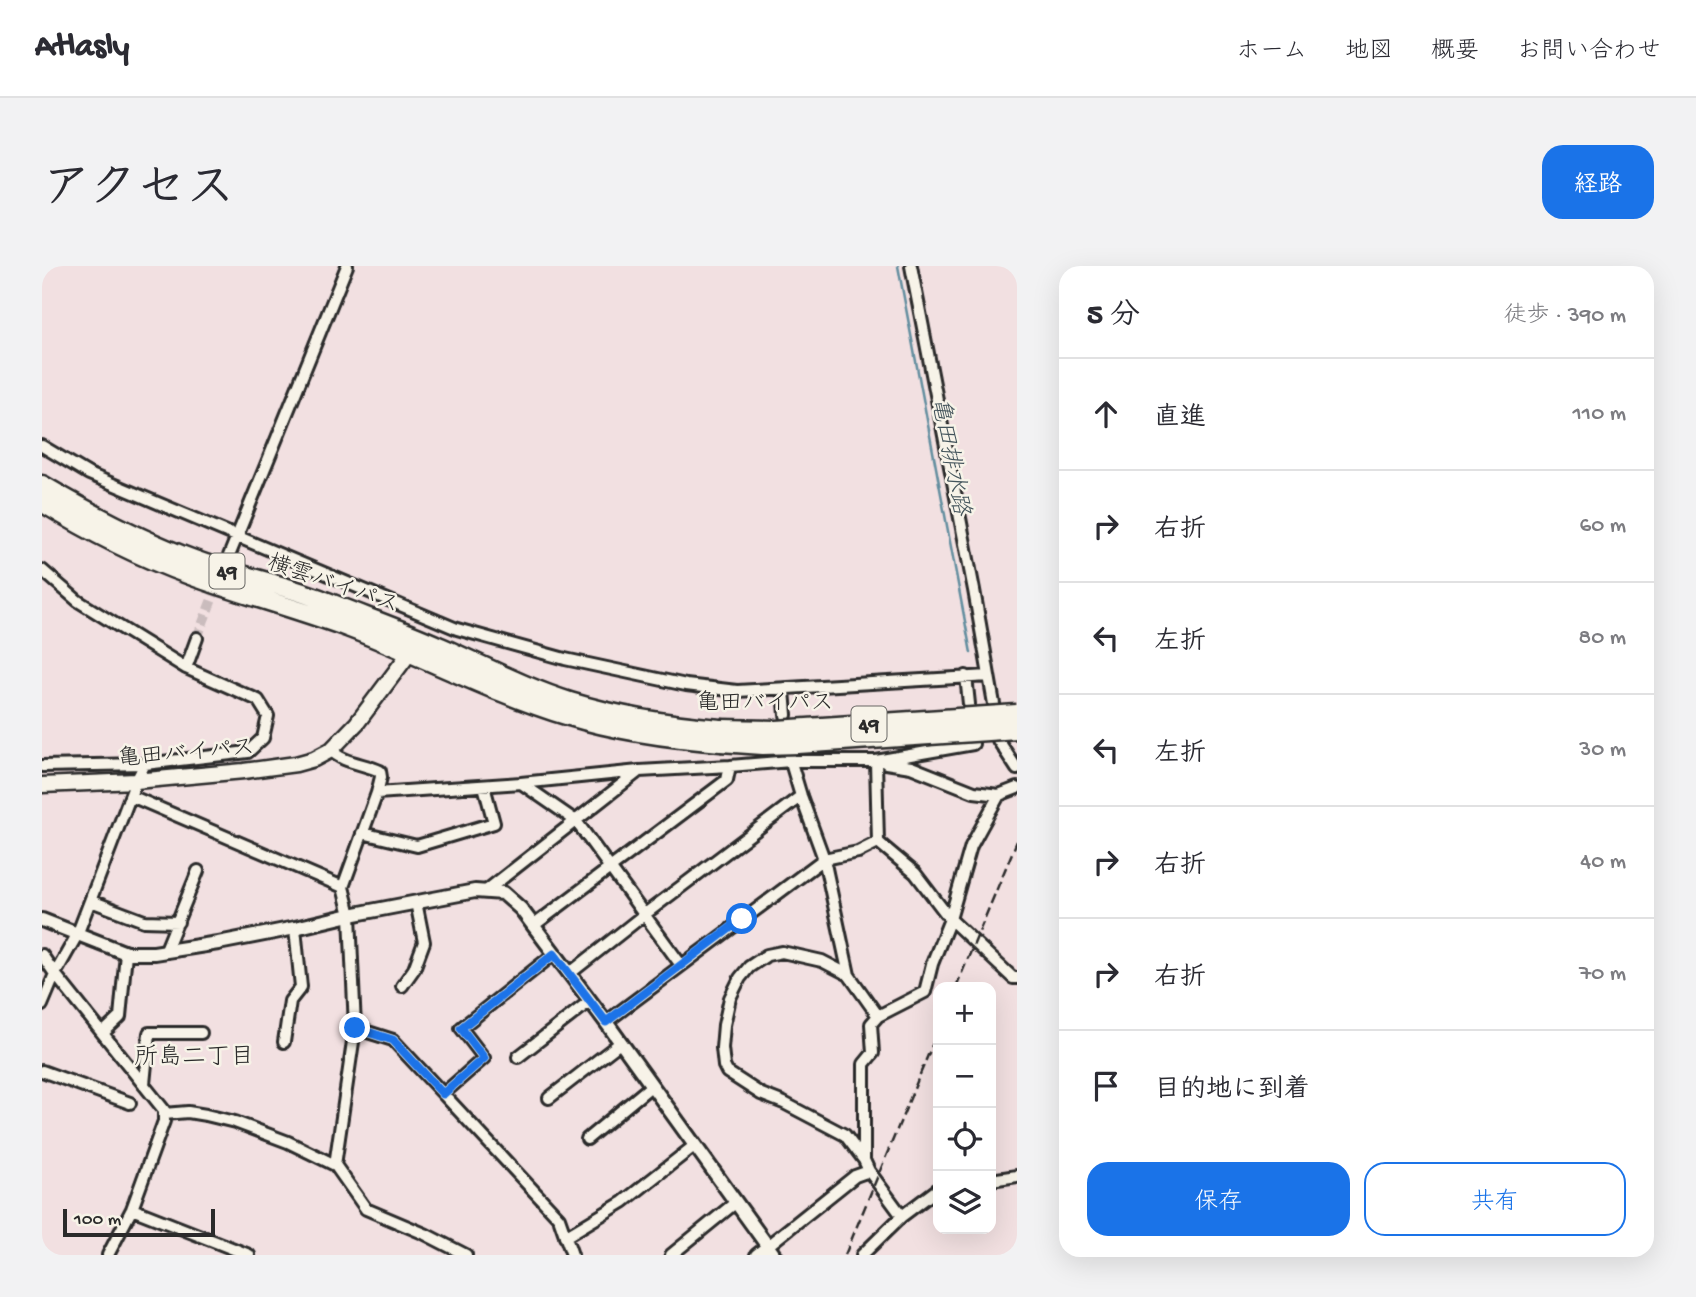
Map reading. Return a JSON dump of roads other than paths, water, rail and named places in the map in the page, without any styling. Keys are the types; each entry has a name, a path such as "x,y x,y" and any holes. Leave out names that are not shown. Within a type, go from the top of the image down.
{"highway":[{"name":"横雲バイパス","path":"42,485 102,519 158,546 313,597 415,646"},
{"name":"横雲バイパス","path":"42,502 104,537 189,575 415,646"},
{"name":"亀田バイパス","path":"415,646 535,705 642,734 721,736 1017,714"},
{"name":"亀田バイパス","path":"721,736 762,744 798,744 1017,729"}],"main road":[{"name":"亀田バイパス","path":"42,785 136,781 270,768 314,759 331,750 357,723 415,646"}],"street":[{"path":"229,556 347,266"},
{"path":"911,266 994,704"},
{"path":"42,446 89,474 457,629 565,659 686,685 737,691 989,676"},
{"path":"42,570 78,601 186,668 258,700 268,716 263,738 248,752 145,764 42,766"},
{"path":"415,646 430,618"},
{"path":"186,668 197,638"},
{"path":"966,676 969,704"},
{"path":"784,690 786,715"},
{"path":"998,740 1017,769"},
{"path":"877,761 973,744"},
{"path":"331,750 336,756 380,771 381,777 342,887 350,915 355,1028 335,1165"},
{"path":"377,793 730,766 790,757 877,761 911,767 974,792 999,795 1017,788"},
{"path":"790,757 824,859 849,975 878,1016"},
{"path":"877,761 878,842 915,873 950,919 1013,978 1017,978"},
{"path":"43,1000 77,934 145,764"},
{"path":"533,926 727,780 730,766"},
{"path":"486,891 639,771"},
{"path":"521,783 576,821 681,964"},
{"path":"362,833 417,846 494,823 484,786"},
{"path":"864,1160 864,1064 873,1053 871,1024 878,1016 925,992 971,846 999,795"},
{"path":"131,796 342,887"},
{"path":"569,974 801,796"},
{"path":"606,1022 824,859 858,852 878,842"},
{"path":"165,952 198,871"},
{"path":"42,920 126,953 165,952 475,891 503,893 521,909 606,1022 770,1251"},
{"path":"90,901 144,920 178,922"},
{"path":"402,986 414,969 424,942 416,902"},
{"path":"284,1042 290,1001 301,987 295,928"},
{"path":"849,975 822,961 782,952 766,955 740,978 730,998 723,1025 724,1066 727,1072 761,1094 845,1135 902,1216"},
{"path":"103,1033 120,1017 126,953"},
{"path":"443,1094 484,1058 461,1028 554,954"},
{"path":"42,955 164,1110 164,1121 132,1209 108,1255"},
{"path":"518,1057 590,1001"},
{"path":"355,1028 393,1040 559,1218 572,1255"},
{"path":"144,1084 149,1033 201,1033"},
{"path":"549,1098 620,1043"},
{"path":"42,1071 130,1103"},
{"path":"587,1139 650,1086"},
{"path":"164,1114 188,1112 235,1122 288,1142 335,1165 366,1209 466,1255"},
{"path":"565,1237 623,1202 694,1146"},
{"path":"756,1255 770,1251 855,1177 869,1171"},
{"path":"996,1179 1017,1176"},
{"path":"862,1255 902,1216 933,1193"},
{"path":"671,1255 735,1203"},
{"path":"132,1209 244,1254"}],"waterway":[{"name":"亀田排水路","path":"898,266 971,653"}],"tunnel":[{"path":"197,638 219,581"}],"railway":[{"path":"958,982 1017,841"},
{"path":"845,1255 933,1043"}],"district":[{"name":"所島二丁目","path":"194,1055"}]}
